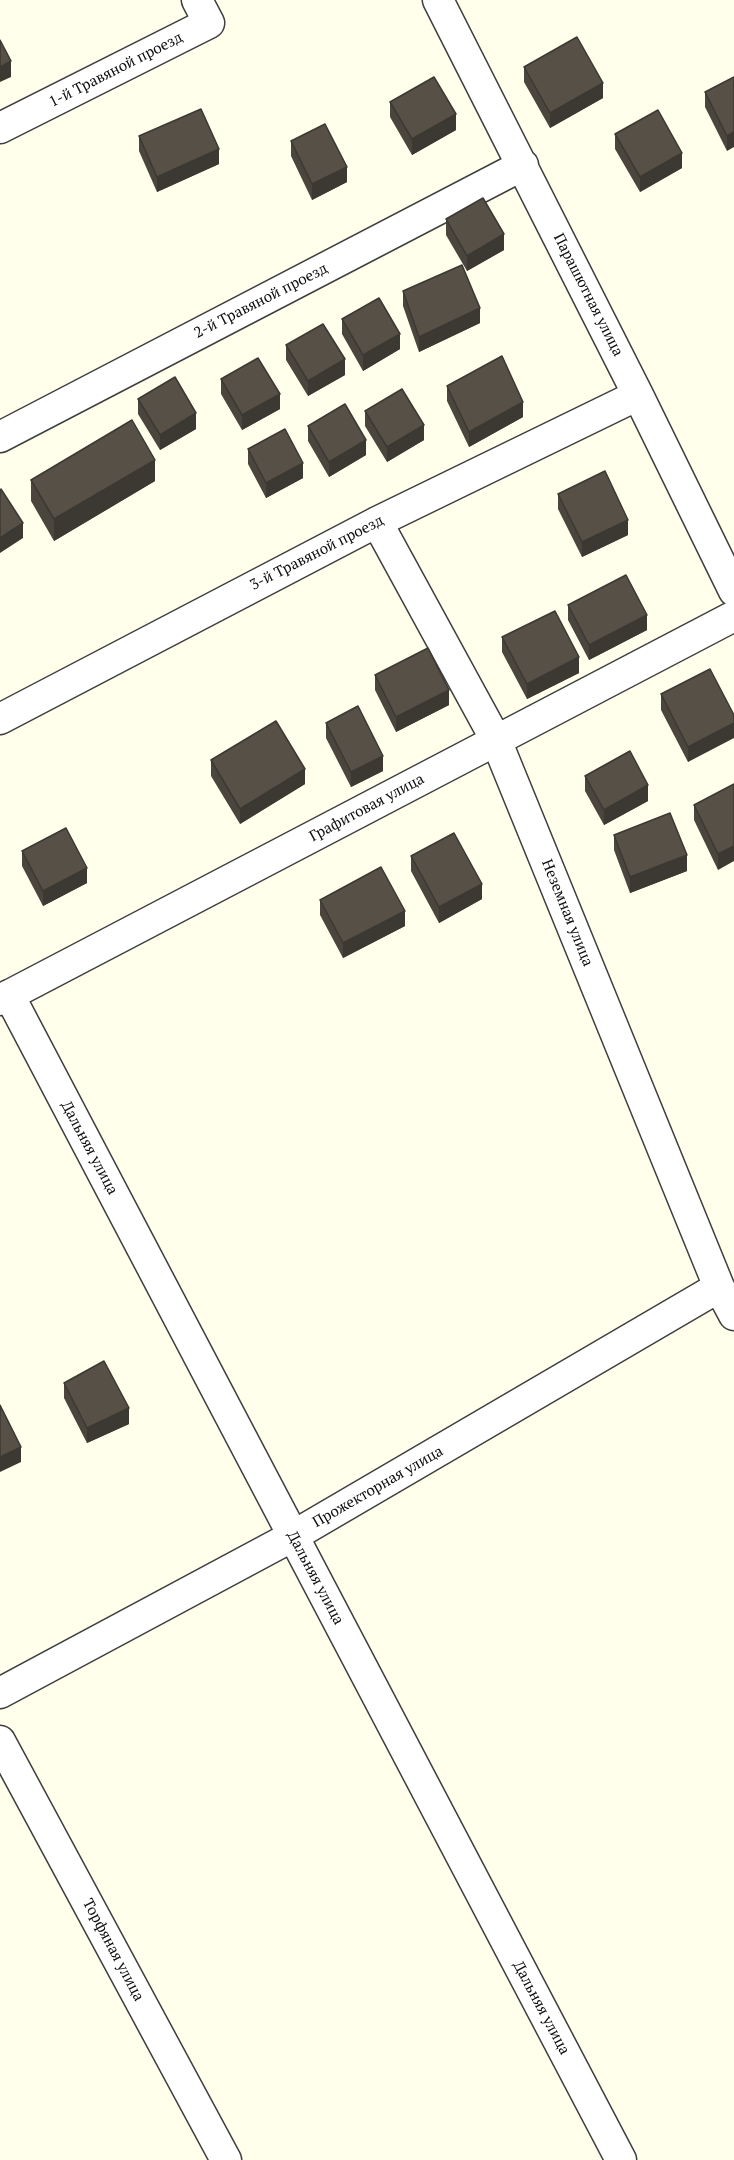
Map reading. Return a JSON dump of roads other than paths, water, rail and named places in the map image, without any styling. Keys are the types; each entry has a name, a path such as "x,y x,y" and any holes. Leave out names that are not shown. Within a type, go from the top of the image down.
{"street":[{"name":"1-й Травяной проезд","path":"0,128 209,23 196,0"},
{"name":"Парашютная улица","path":"438,0 523,165 734,591"},
{"name":"2-й Травяной проезд","path":"0,437 523,165"},
{"name":"3-й Травяной проезд","path":"0,719 377,522 638,395"},
{"name":"Неземная улица","path":"377,522 496,740 719,1287 734,1315"},
{"name":"Графитовая улица","path":"4,998 734,616"},
{"name":"Дальняя улица","path":"4,998 293,1536 621,2160"},
{"name":"Прожекторная улица","path":"0,1693 293,1536 719,1287"},
{"name":"Торфяная улица","path":"0,1741 226,2160"}]}
